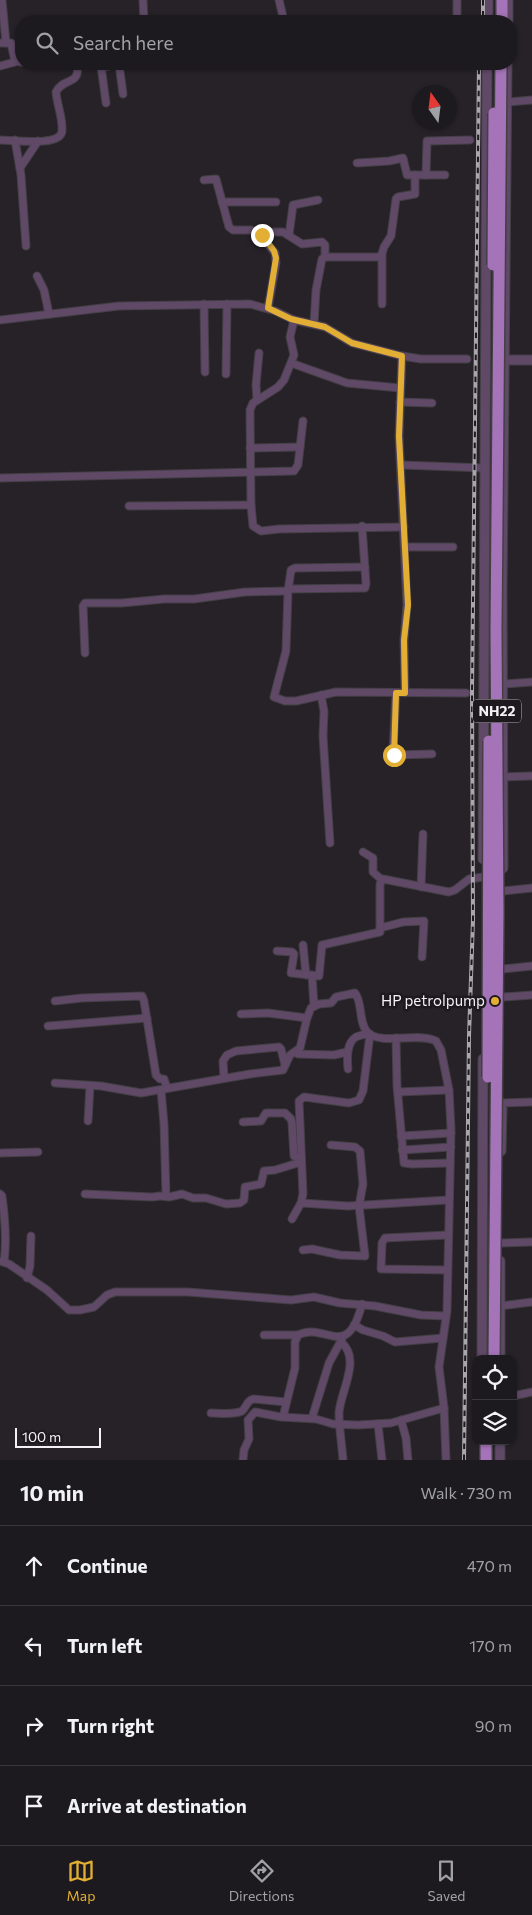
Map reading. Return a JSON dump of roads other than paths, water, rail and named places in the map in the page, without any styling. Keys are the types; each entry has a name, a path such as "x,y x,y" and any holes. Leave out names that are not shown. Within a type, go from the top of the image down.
{"highway":[{"path":"494,0 494,15"},
{"path":"502,0 502,15"},
{"name":"NH22","path":"487,1355 494,70"},
{"name":"NH22","path":"494,1355 498,931 496,630 501,70"},
{"path":"486,1445 486,1460"},
{"path":"494,1445 494,1460"}],"street":[{"path":"2,0 3,43 11,44 15,54"},
{"path":"143,0 144,15"},
{"path":"280,0 283,15"},
{"path":"457,0 457,15"},
{"path":"488,0 488,15"},
{"path":"508,0 508,15"},
{"path":"0,66 15,63"},
{"path":"0,140 38,141 53,140 60,137 62,132 56,92 58,88 76,77 78,70"},
{"path":"101,70 106,103"},
{"path":"119,70 123,94"},
{"path":"482,1355 487,70"},
{"path":"500,1355 503,1001 504,400 508,70"},
{"path":"507,102 532,100"},
{"path":"487,120 507,121"},
{"path":"15,140 20,168 26,246"},
{"path":"426,175 427,141 470,140"},
{"path":"20,168 38,141"},
{"path":"357,163 403,158 407,175 445,175"},
{"path":"382,304 382,256 384,247 391,236 397,198 415,194 415,175"},
{"path":"204,180 216,179 228,225 231,229 251,230 262,235 274,251 276,258 268,308"},
{"path":"289,235 293,205 318,200"},
{"path":"222,202 276,202"},
{"path":"262,235 279,231 302,244 324,243 325,257 322,259 319,271 314,324"},
{"path":"325,257 378,258 382,256"},
{"path":"37,276 44,290 49,314"},
{"path":"204,304 206,372"},
{"path":"226,374 227,304"},
{"path":"0,320 119,306 250,304 268,308 294,320 325,327 352,343 402,356 421,359 467,359"},
{"path":"294,320 290,337 294,352 291,363 281,384 257,400 251,406 249,415 253,526 261,531 279,528 404,527"},
{"path":"257,400 256,385 259,353"},
{"path":"402,356 399,436 408,605 404,640 405,693"},
{"path":"505,360 532,360"},
{"path":"291,363 347,384 400,388"},
{"path":"485,400 504,400"},
{"path":"400,402 432,404"},
{"path":"0,478 294,471 298,468 303,421"},
{"path":"250,448 300,447"},
{"path":"401,465 485,468"},
{"path":"129,506 251,505"},
{"path":"85,653 83,606 85,603 122,603 164,598 194,599 245,592 363,588 366,586 362,526"},
{"path":"406,547 453,547"},
{"path":"365,566 293,568 288,590 286,652 274,696 285,701 296,701 321,695 348,692 466,692"},
{"path":"503,684 532,682"},
{"path":"396,693 394,755 432,754"},
{"path":"321,695 324,712 323,736 330,843"},
{"path":"483,718 503,719"},
{"path":"503,777 532,776"},
{"path":"421,887 423,834"},
{"path":"363,852 373,858 373,872 382,880 389,879 452,892 469,879 483,877"},
{"path":"278,951 294,954 291,973 320,974 322,945 379,933 380,884 382,880"},
{"path":"503,891 532,888"},
{"path":"380,928 403,922 424,921 422,957"},
{"path":"303,945 314,1006"},
{"path":"503,969 532,966"},
{"path":"55,1083 135,1093 280,1071 286,1066 290,1055 300,1048 306,1018 310,1010 314,1006 331,1003 336,997 356,993 363,1022 369,1033 363,1091 356,1102 304,1097 299,1101 303,1194 301,1203 292,1219"},
{"path":"56,1001 142,996 156,1075 160,1079 164,1079 166,1196"},
{"path":"483,1005 532,996"},
{"path":"241,1014 268,1013 306,1018"},
{"path":"48,1026 147,1018"},
{"path":"348,1068 348,1052 354,1040 369,1033 376,1036 396,1038 430,1038 436,1041 441,1050 449,1090 451,1133 446,1316 439,1372 444,1408 446,1460"},
{"path":"396,1038 401,1136 405,1164 450,1163"},
{"path":"224,1078 223,1061 227,1055 236,1051 279,1047 286,1066"},
{"path":"298,1054 334,1055 348,1052"},
{"path":"88,1121 90,1086"},
{"path":"398,1092 449,1090"},
{"path":"502,1103 532,1102"},
{"path":"243,1122 261,1121 266,1113 285,1113 292,1123 294,1156 301,1160"},
{"path":"401,1136 451,1133"},
{"path":"303,1250 312,1249 340,1255 365,1256 359,1206 363,1184 360,1151 355,1147 330,1145"},
{"path":"402,1150 451,1147"},
{"path":"0,1153 38,1152"},
{"path":"85,1194 169,1197 182,1194 226,1204 240,1203 244,1200 245,1187 261,1184 264,1171 277,1169 301,1160"},
{"path":"0,1194 2,1196 6,1248 2,1262 47,1290 66,1307 74,1310 94,1307 107,1295 120,1291 188,1292 291,1300 314,1296 340,1303 362,1304 421,1315 446,1316"},
{"path":"301,1203 359,1206 448,1200"},
{"path":"447,1270 381,1269 382,1243 385,1238 448,1235"},
{"path":"27,1278 30,1266 31,1236"},
{"path":"501,1243 532,1242"},
{"path":"482,1276 500,1275"},
{"path":"500,1306 532,1302"},
{"path":"312,1418 329,1363 341,1339 354,1325 362,1304"},
{"path":"354,1325 362,1330 383,1336 395,1342 442,1338"},
{"path":"264,1335 298,1336 311,1333 341,1339 347,1348 350,1358 346,1386 340,1406 343,1460"},
{"path":"283,1417 295,1368 295,1342 298,1336"},
{"path":"517,1395 532,1392"},
{"path":"211,1413 239,1412 252,1399 286,1402"},
{"path":"243,1460 244,1450 249,1439 248,1420 258,1411 283,1417 312,1418 340,1424 378,1424 401,1420 444,1408"},
{"path":"401,1420 406,1438 408,1460"},
{"path":"378,1424 382,1460"},
{"path":"481,1445 481,1460"},
{"path":"500,1445 500,1460"}],"railway":[{"path":"483,0 483,15"},
{"path":"464,1460 469,1036 473,920 472,692 479,70"}],"place":[{"name":"HP petrolpump","path":"495,1001"}]}
